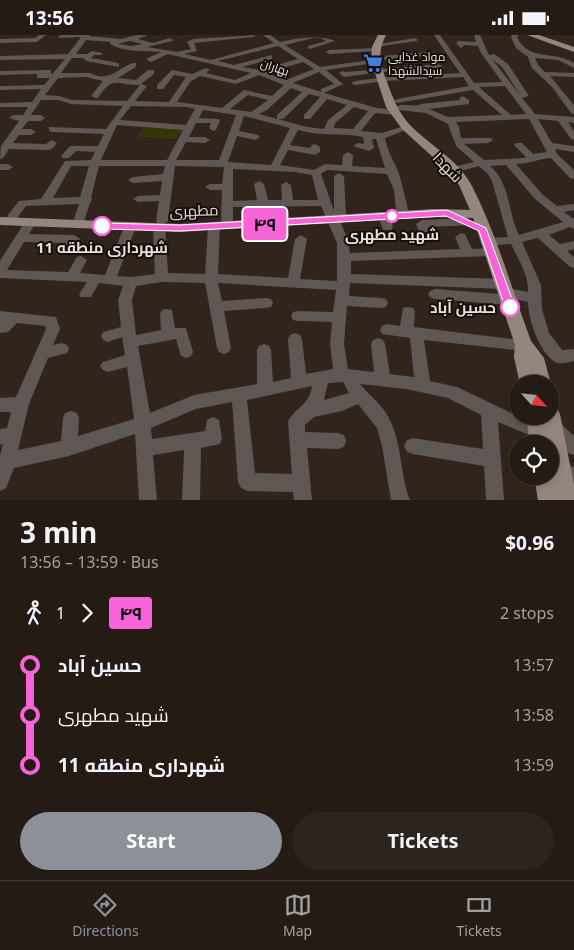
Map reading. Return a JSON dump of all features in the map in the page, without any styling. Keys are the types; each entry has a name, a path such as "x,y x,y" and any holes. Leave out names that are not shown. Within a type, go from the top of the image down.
{"main road":[{"path":"378,50 386,35"},
{"path":"531,35 574,50"},
{"path":"543,35 574,45"},
{"name":"شهدا","path":"378,50 391,107 398,107 405,126 453,170 469,192 474,216"},
{"path":"469,192 452,210 474,216 487,241 524,345 535,358 540,375"},
{"name":"مطهری","path":"220,223 333,213 452,210"},
{"name":"مطهری","path":"7,216 160,224 259,224 333,213 386,221 452,210"},
{"name":"مطهری","path":"0,221 130,227 160,224"},
{"path":"524,345 523,357 527,375"},
{"path":"544,426 561,465 566,500"},
{"path":"549,500 561,465"}],"street":[{"path":"0,43 37,41 42,35"},
{"path":"0,58 34,55 108,35"},
{"path":"97,39 115,42 145,35"},
{"path":"195,48 190,42 211,37 252,35"},
{"path":"169,113 187,80 197,75 213,62 281,45 298,37 319,35 332,41 310,47"},
{"path":"437,35 464,75 509,122"},
{"path":"462,35 479,37 490,53 505,66 535,110 535,116"},
{"path":"516,35 514,37 518,47 531,56 557,57 568,60 574,66"},
{"path":"61,37 78,44 89,56"},
{"path":"134,37 151,45"},
{"path":"246,43 268,37 320,69 339,84 325,94 307,117"},
{"path":"461,46 459,43 479,37"},
{"path":"479,37 484,53 506,84 535,116 551,150 573,175"},
{"path":"252,115 274,99 289,84 320,69 410,39"},
{"path":"115,42 125,50 137,53 151,45 170,40"},
{"path":"152,60 168,52 227,43 238,55"},
{"path":"54,52 78,44"},
{"path":"0,155 5,144 16,132 78,44"},
{"path":"356,44 406,58 430,54 433,58"},
{"path":"0,71 23,45"},
{"name":"بهاران","path":"151,45 168,52 258,73 307,91 325,94 375,111"},
{"path":"329,52 422,46"},
{"path":"341,57 378,50"},
{"path":"100,54 92,53 86,59 112,62"},
{"path":"490,53 507,54"},
{"path":"531,56 535,66 563,94 574,111"},
{"path":"234,67 269,57"},
{"path":"160,87 172,72 236,82 302,59"},
{"path":"95,96 102,85 133,65"},
{"path":"343,73 344,75 358,78 438,66 440,69"},
{"path":"558,66 564,74"},
{"path":"74,75 80,69"},
{"path":"0,71 90,75 90,77 140,84"},
{"path":"80,219 87,200 95,162 111,127 140,84 151,72"},
{"path":"40,76 57,73"},
{"path":"545,74 574,75"},
{"path":"384,75 464,75"},
{"path":"445,83 453,91"},
{"path":"355,132 375,111 398,107 474,86 506,84"},
{"path":"0,89 47,87"},
{"path":"280,117 307,91"},
{"path":"224,110 248,92 274,99"},
{"path":"563,94 574,94"},
{"path":"11,105 17,95"},
{"path":"0,105 59,98 65,101 80,103 126,104 169,113 190,124 216,121 213,128"},
{"path":"414,108 462,102"},
{"path":"21,156 60,121 70,117 80,103"},
{"path":"328,132 331,122 353,104"},
{"path":"162,277 160,224 170,163 200,107"},
{"path":"52,129 111,127 200,107 252,115 295,127 328,132 338,130 380,136 405,126"},
{"path":"398,107 428,111 451,123 509,122 548,114 574,116"},
{"path":"375,111 405,126"},
{"path":"224,349 211,278 220,223 229,204 226,187 226,165 233,133 241,113"},
{"path":"451,123 482,115 509,122"},
{"path":"535,116 574,120"},
{"path":"13,118 41,118"},
{"path":"262,118 257,125 276,128"},
{"path":"561,119 574,137"},
{"path":"451,123 461,146 492,172 497,181 511,231 535,285 535,309 542,335 559,357 574,355"},
{"path":"274,168 295,127"},
{"path":"16,132 31,131"},
{"path":"233,133 254,137"},
{"path":"358,146 369,148 367,135"},
{"path":"380,136 382,148 393,171 399,190 402,210"},
{"path":"182,139 205,140"},
{"path":"458,141 488,140"},
{"path":"5,144 49,147 52,143"},
{"path":"519,145 533,162"},
{"path":"284,147 315,152 315,147"},
{"path":"66,156 73,148 101,149"},
{"path":"453,170 481,163 533,162 551,150 574,149"},
{"path":"333,213 348,155"},
{"path":"507,162 539,197 572,224"},
{"path":"45,202 68,163 226,165 295,169 316,173 325,167 343,173 393,171"},
{"path":"316,173 333,213 344,247 343,282 336,333 346,375 359,396 380,418 389,439 398,495 401,500"},
{"path":"132,180 168,177"},
{"path":"259,184 264,204"},
{"path":"286,185 288,203"},
{"path":"210,187 226,187"},
{"path":"138,199 165,198"},
{"path":"7,216 23,203 87,200"},
{"path":"229,204 288,203 333,213"},
{"path":"554,210 574,207"},
{"path":"423,229 422,224 474,216"},
{"path":"30,223 0,273 96,278 130,282 162,277 293,283 343,282 505,292 535,298"},
{"path":"256,238 259,224"},
{"path":"345,257 468,253 487,241 516,241 572,224"},
{"path":"110,280 130,227"},
{"path":"541,234 574,264"},
{"path":"461,237 468,253"},
{"path":"20,238 74,239 70,246"},
{"path":"293,283 301,239"},
{"path":"558,249 573,245"},
{"path":"71,278 80,260"},
{"path":"86,294 96,278"},
{"path":"130,282 125,299 141,401 148,500"},
{"path":"435,295 505,292"},
{"path":"340,301 381,303"},
{"path":"216,306 266,303"},
{"path":"408,312 423,386"},
{"path":"167,314 169,335"},
{"path":"298,316 338,317"},
{"path":"0,482 7,461 7,435 53,329 51,321 6,320"},
{"path":"387,330 524,345"},
{"path":"108,337 169,335 181,332 186,352"},
{"path":"295,339 299,382"},
{"path":"378,343 383,380"},
{"path":"41,354 62,349"},
{"path":"264,350 265,389"},
{"path":"108,366 134,359"},
{"path":"7,461 69,447 143,424 194,402 320,377 346,375 452,392 489,411 544,426"},
{"path":"312,410 321,390 320,377"},
{"path":"239,394 247,482 302,491 296,422 312,410 342,404 359,396"},
{"path":"0,405 21,404"},
{"path":"489,411 495,500"},
{"path":"69,447 71,418"},
{"path":"145,448 214,439 213,425"},
{"path":"191,500 193,441"},
{"path":"298,441 338,441"},
{"path":"413,446 492,459"},
{"path":"566,500 574,495"}],"shaded area":[{"path":"144,127 182,130 176,139 137,137"}],"bus line":[{"name":"۴۹","path":"102,226 180,228 447,213 482,230 510,307"}],"place":[{"name":"مواد غذایی سیدالشهدا","path":"373,63"},
{"name":"شهید مطهری","path":"392,216"},
{"name":"شهرداری منطقه 11","path":"102,226"},
{"name":"حسین آباد","path":"510,307"}]}
